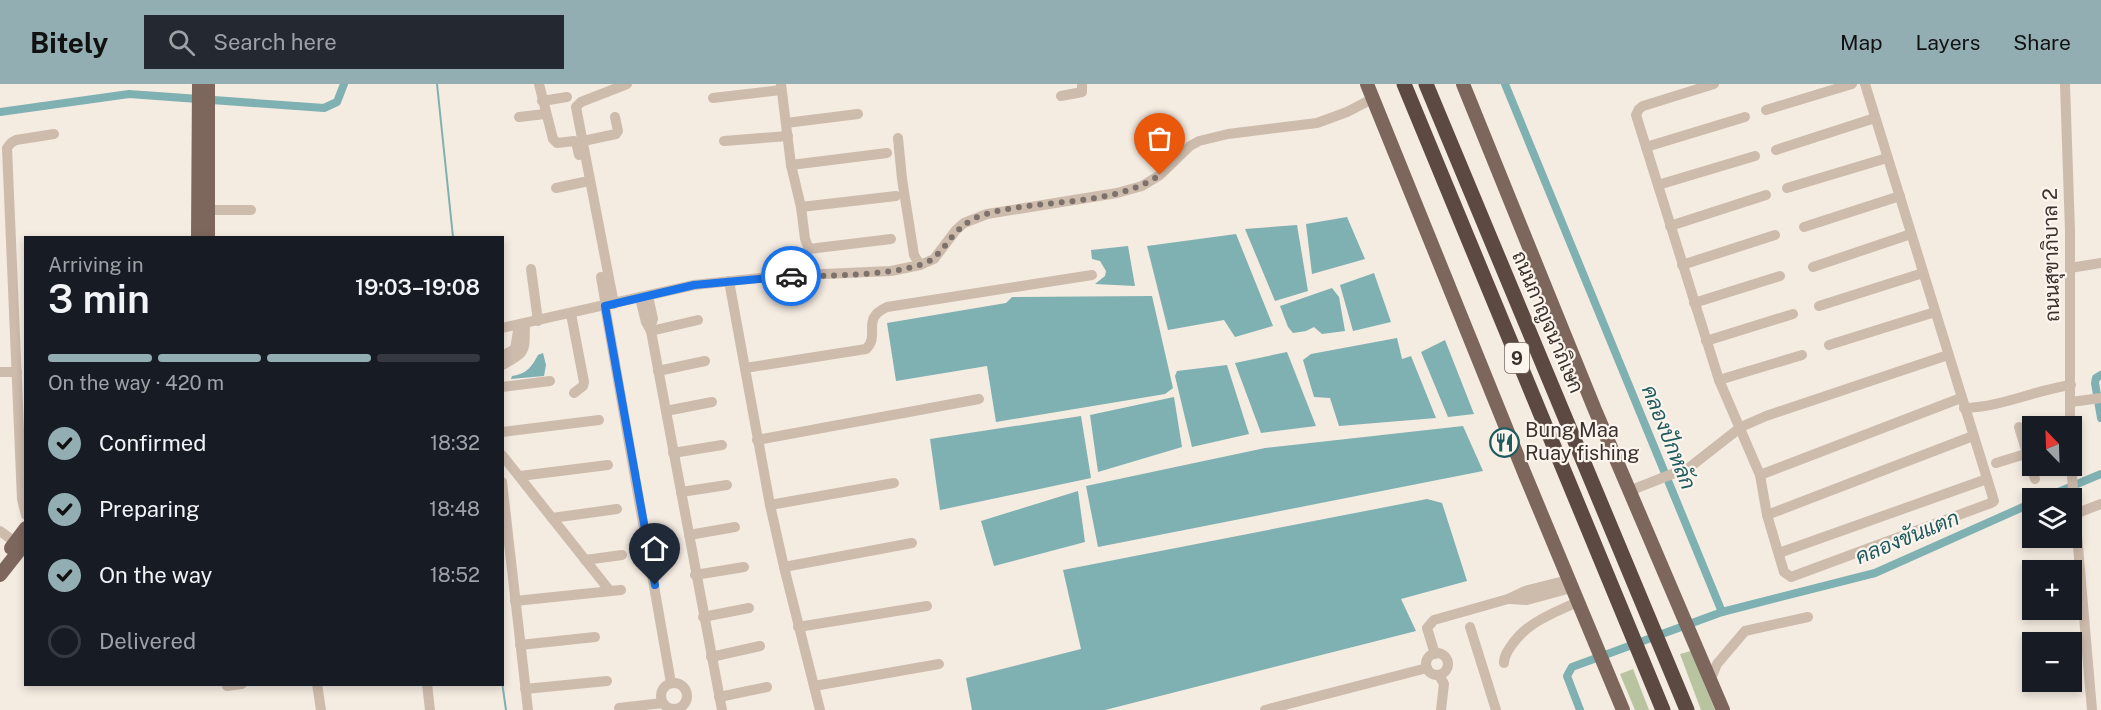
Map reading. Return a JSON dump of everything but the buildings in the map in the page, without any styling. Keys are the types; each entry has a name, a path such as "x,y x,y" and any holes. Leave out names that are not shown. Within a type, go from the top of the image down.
{"highway":[{"name":"9","path":"1404,84 1663,710"},
{"name":"ถนนกาญจนาภิเษก","path":"1426,84 1687,710"}],"main road":[{"path":"198,84 208,236"},
{"path":"198,236 208,84"},
{"path":"1367,84 1623,710"},
{"path":"1463,84 1629,491 1684,614 1723,710"},
{"path":"0,561 20,542"},
{"path":"0,575 20,542"}],"street":[{"path":"539,84 545,114 555,142 572,140 576,142 608,306"},
{"path":"627,84 577,104 576,107 671,683"},
{"path":"1061,96 1082,92 1082,84"},
{"path":"1714,84 1639,109 1636,116 1706,342 1719,380 1760,475 1767,515 1784,572 1791,577 1991,503 1994,498 1865,84"},
{"path":"1766,110 1852,84"},
{"name":"ถนนสุขาภิบาล 2","path":"2065,84 2070,268 2070,416"},
{"path":"713,98 781,87 791,165 801,207 805,239 809,249"},
{"path":"542,101 567,96"},
{"path":"504,328 694,285 794,276 891,271 920,266 934,259 964,224 987,213 1117,193 1142,186 1160,175 1190,146 1199,141 1228,134 1317,123 1372,99"},
{"path":"519,117 545,114"},
{"path":"786,123 858,114"},
{"path":"583,141 616,134 618,131 615,117"},
{"path":"1646,147 1745,117"},
{"path":"1776,150 1875,118"},
{"path":"24,508 5,193 7,148 16,140 54,134"},
{"path":"724,141 788,136"},
{"path":"898,138 914,255 920,266"},
{"path":"791,165 887,153"},
{"path":"1658,185 1755,156"},
{"path":"1787,188 1887,158"},
{"path":"556,188 584,182"},
{"path":"1670,225 1766,195"},
{"path":"801,207 896,196"},
{"path":"1804,226 1899,196"},
{"path":"208,210 251,210"},
{"path":"1813,267 1911,234"},
{"path":"1682,265 1775,235"},
{"path":"794,276 809,249 891,239"},
{"path":"2070,268 2101,263"},
{"path":"531,269 538,321"},
{"path":"1819,306 1923,273"},
{"path":"745,368 866,349 871,345 873,317 879,310 887,307 1092,275"},
{"path":"1694,303 1780,276"},
{"path":"729,281 770,505 820,710"},
{"path":"644,297 653,319 650,329 722,710"},
{"path":"1829,345 1935,312"},
{"path":"571,314 584,382 574,393"},
{"path":"1706,342 1793,314"},
{"path":"650,329 698,320"},
{"path":"504,355 515,349 521,325"},
{"path":"504,364 523,353 525,348 521,325"},
{"path":"1719,380 1802,355"},
{"path":"1629,491 1700,461 1741,427 1766,416 1948,355"},
{"path":"658,371 705,361"},
{"path":"0,372 17,372"},
{"path":"504,387 550,381"},
{"path":"1760,475 1963,403 1992,405 2055,387 2071,385"},
{"path":"757,440 979,399"},
{"path":"2071,402 2095,399"},
{"path":"666,411 712,402"},
{"path":"504,432 599,420"},
{"path":"2019,427 2022,434"},
{"path":"1767,515 1974,436"},
{"path":"673,453 722,445"},
{"path":"1996,464 2022,456"},
{"path":"504,457 585,560 615,590 515,601"},
{"path":"520,476 608,465"},
{"path":"1779,554 1987,479"},
{"path":"770,505 894,483"},
{"path":"681,492 727,485"},
{"path":"504,500 528,710"},
{"path":"2082,511 2101,504"},
{"path":"552,518 616,509"},
{"path":"688,535 735,527"},
{"path":"0,531 20,542"},
{"path":"784,567 912,543"},
{"path":"2078,548 2092,710"},
{"path":"585,560 622,555"},
{"path":"696,575 744,567"},
{"path":"1435,654 1427,628 1429,623 1509,599 1527,600 1570,584"},
{"path":"1504,663 1507,652 1532,623 1577,602"},
{"path":"798,627 927,606"},
{"path":"703,617 749,608"},
{"path":"1711,679 1717,664 1745,631 1809,617"},
{"path":"1470,627 1496,710"},
{"path":"520,645 595,637"},
{"path":"711,657 760,646"},
{"path":"1435,654 1442,655 1448,663 1444,672 1439,675 1434,675 1427,668 1428,658 1435,654"},
{"path":"814,686 939,664"},
{"path":"1265,710 1427,668"},
{"path":"1439,675 1444,684 1441,710"},
{"path":"525,689 607,681"},
{"path":"671,683 683,686 687,694 686,702 680,709 669,708 663,703 662,691 671,683"},
{"path":"317,686 321,710"},
{"path":"427,686 430,710"},
{"path":"719,697 767,687"},
{"path":"619,708 663,703"}],"green space":[{"path":"1691,651 1715,710 1701,710 1680,654"},
{"path":"1633,669 1649,710 1635,710 1620,674"}],"water":[{"path":"1347,217 1365,259 1312,274 1306,224"},
{"path":"1297,225 1308,291 1275,301 1245,229"},
{"path":"1236,234 1273,326 1235,337 1224,320 1168,330 1147,246"},
{"path":"1128,246 1135,286 1095,284 1105,276 1106,271 1100,261 1092,259 1091,250"},
{"path":"1374,273 1391,322 1353,331 1340,285"},
{"path":"1332,288 1339,297 1345,331 1322,334 1314,327 1293,333 1288,327 1280,306"},
{"path":"1152,296 1173,388 1165,394 996,422 987,366 896,381 887,323 1006,303 1012,297"},
{"path":"1397,338 1402,359 1411,356 1436,418 1339,426 1330,398 1314,397 1303,360 1311,354"},
{"path":"1445,340 1474,414 1448,417 1421,352"},
{"path":"1287,352 1316,426 1261,433 1235,363"},
{"path":"543,353 546,365 544,376 511,379 512,376 528,369 538,355"},
{"path":"1227,365 1249,434 1192,447 1175,376 1177,371"},
{"path":"1174,397 1182,447 1098,472 1090,415"},
{"path":"1081,416 1091,478 940,510 930,439"},
{"path":"1463,426 1483,471 1098,547 1086,486 1265,448"},
{"path":"1078,491 1085,542 994,566 981,521"},
{"path":"1427,499 1442,503 1467,581 1401,599 1416,631 1105,710 972,710 966,678 1081,649 1063,570"}],"waterway":[{"path":"0,112 129,94 324,108 337,102 344,84"},
{"path":"437,84 453,236"},
{"name":"คลองปักหลัก","path":"1505,84 1722,612"},
{"name":"คลองขันแตก","path":"2101,375 2096,378 2095,383 2101,418"},
{"name":"คลองขันแตก","path":"2068,488 2101,474"},
{"name":"คลองขันแตก","path":"1580,710 1567,676 1572,667 1722,612 1875,573 2022,507"},
{"path":"503,686 506,710"}],"way so far":[{"path":"791,276 891,271 920,266 934,259 956,230 987,213 1117,193 1142,186 1160,175"}],"place":[{"name":"Bung Maa Ruay fishing","path":"1504,442"}],"route":[{"path":"655,585 605,306 694,285 791,276"}]}
